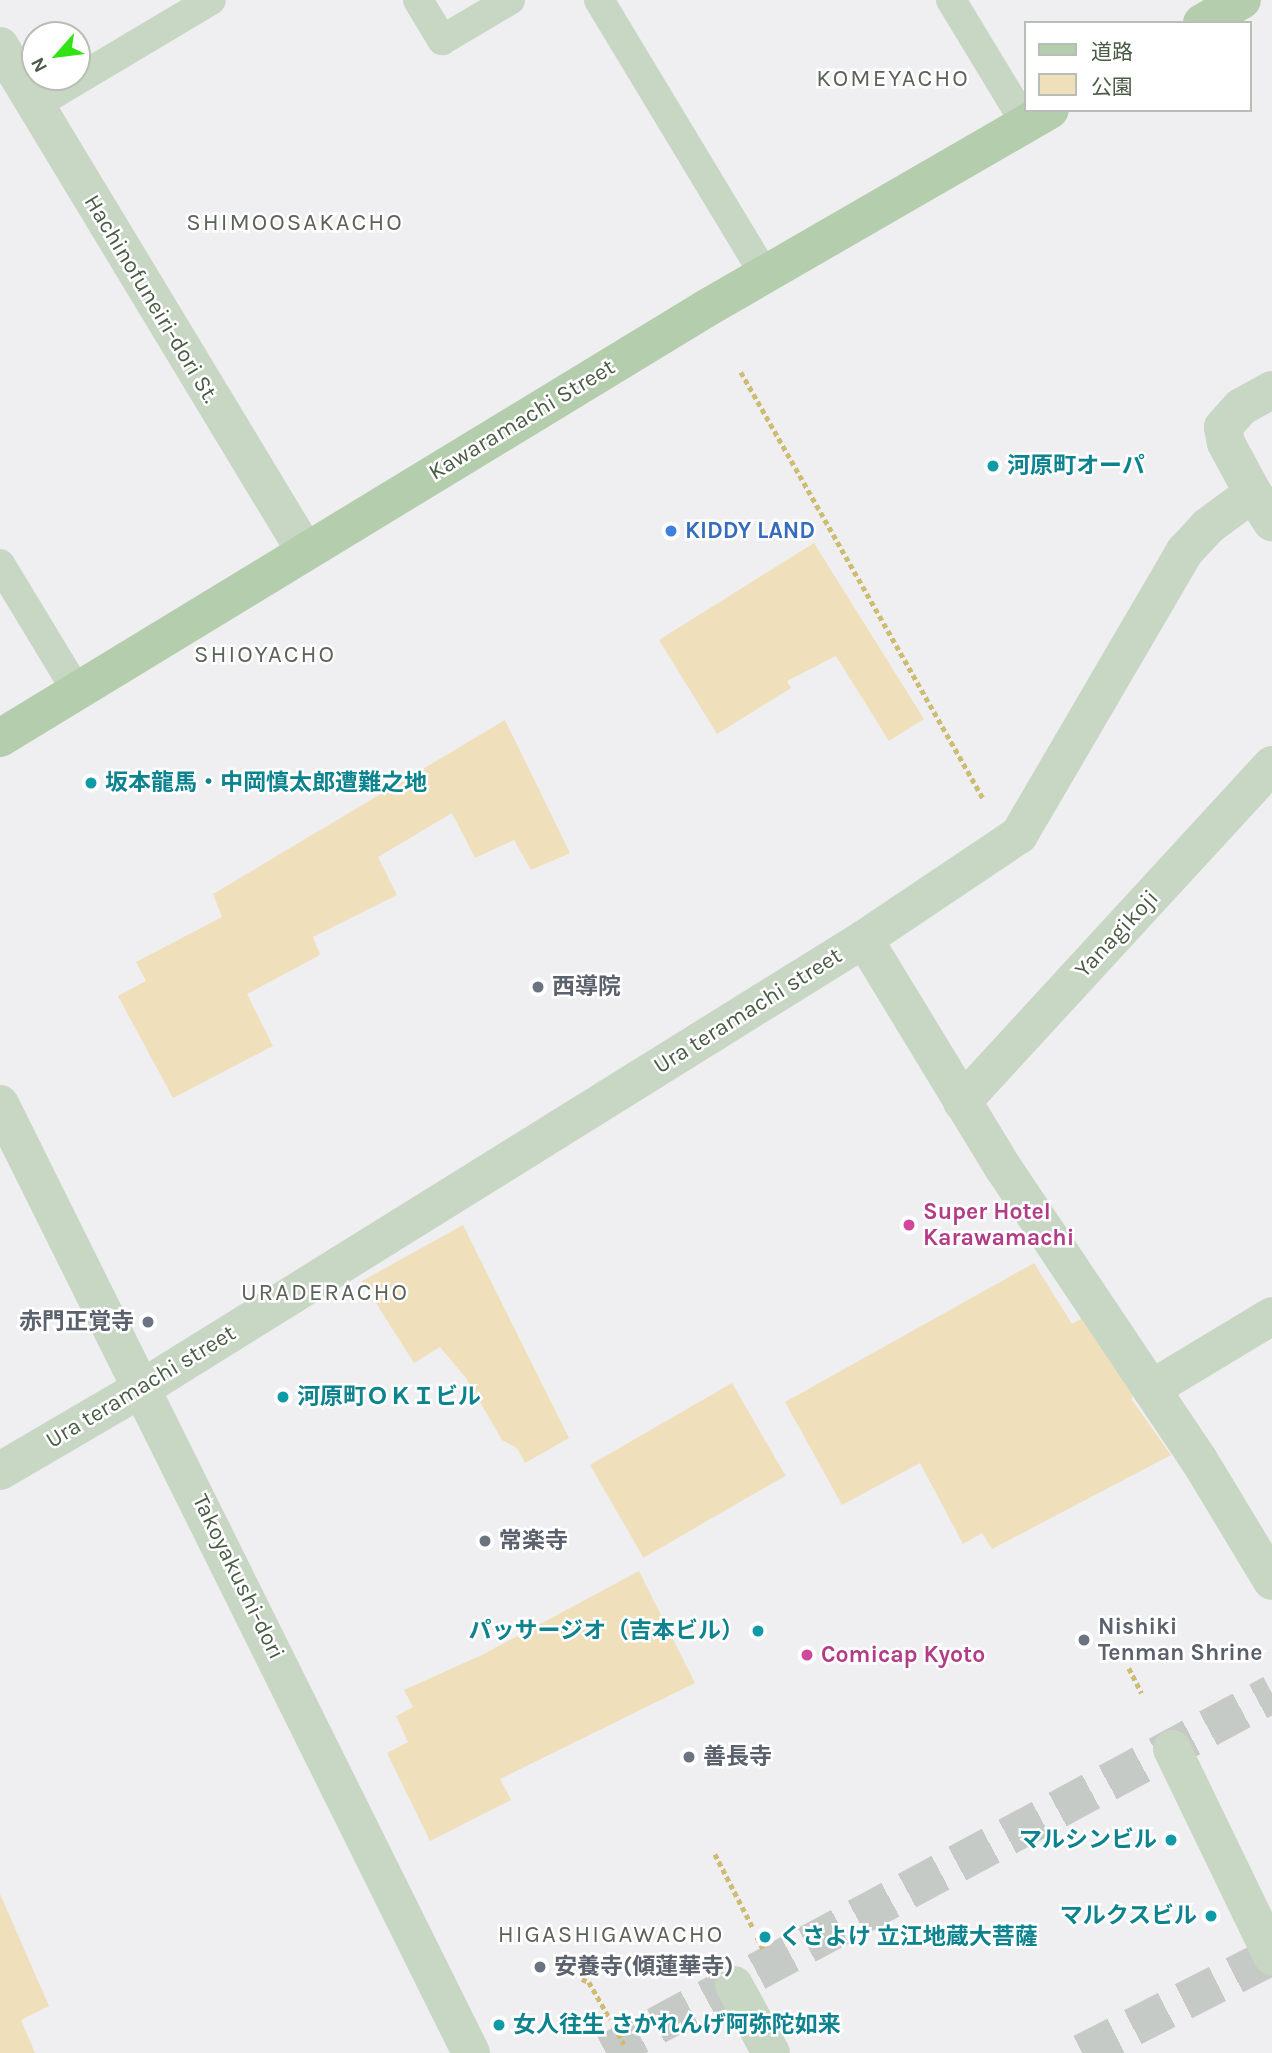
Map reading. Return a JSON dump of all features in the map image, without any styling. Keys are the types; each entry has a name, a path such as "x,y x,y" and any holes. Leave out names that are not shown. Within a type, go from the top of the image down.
{"main road":[{"path":"1205,21 1242,0"},
{"name":"Kawaramachi Street","path":"0,738 765,275 1038,117"}],"street":[{"name":"Hachinofuneiri-dori St.","path":"0,46 33,106 305,551"},
{"name":"Ura teramachi street","path":"0,1471 144,1387 864,939 1009,843 1029,821 1185,551 1207,527 1263,507 1226,443 1223,427 1234,412 1272,390"},
{"name":"Yanagikoji","path":"962,1102 1272,765"},
{"path":"864,939 962,1102 1151,1389 1272,1581"},
{"name":"Takoyakushi-dori","path":"0,1104 144,1387 471,2053"},
{"path":"1151,1389 1272,1317"},
{"path":"1172,1749 1272,1956"},
{"path":"734,1985 771,2053"}],"lane":[{"path":"33,106 211,0"},
{"path":"418,0 442,40 510,0"},
{"path":"599,0 765,275"},
{"path":"951,0 1024,98"},
{"path":"0,564 77,691"}],"path":[{"path":"741,372 1009,843"},
{"path":"1129,1668 1142,1693"},
{"path":"715,1854 754,1930"},
{"path":"582,1979 585,1984 589,1982 610,2019"},
{"path":"614,2026 624,2044"}],"green space":[{"path":"814,543 924,719 889,741 836,656 787,681 791,688 717,734 659,640"},
{"path":"505,720 570,853 531,870 514,840 475,858 452,813 378,857 397,895 313,937 320,955 247,994 273,1046 173,1098 118,996 146,981 136,962 222,917 213,894"},
{"path":"463,1225 569,1438 525,1463 517,1448 502,1440 466,1378 440,1347 414,1363 362,1281"},
{"path":"1034,1263 1072,1324 1086,1316 1134,1386 1132,1400 1171,1455 992,1549 982,1533 963,1544 920,1463 842,1505 785,1402"},
{"path":"732,1383 786,1476 643,1558 590,1465"},
{"path":"639,1571 695,1683 500,1779 511,1800 430,1841 387,1753 408,1742 396,1716 413,1707 404,1690 484,1654"},
{"path":"0,1894 49,2006 21,2020 35,2053 0,2053"}],"tunnel":[{"path":"606,2053 1272,1694"},
{"path":"1082,2053 1272,1956"}],"place":[{"name":"河原町オーパ","path":"993,466"},
{"name":"KIDDY LAND","path":"671,531"},
{"name":"坂本龍馬・中岡慎太郎遭難之地","path":"91,783"},
{"name":"西導院","path":"538,987"},
{"name":"Super Hotel Karawamachi","path":"909,1225"},
{"name":"赤門正覚寺","path":"148,1322"},
{"name":"河原町ＯＫＩビル","path":"283,1397"},
{"name":"常楽寺","path":"485,1541"},
{"name":"パッサージオ（吉本ビル）","path":"758,1631"},
{"name":"Nishiki Tenman Shrine","path":"1084,1640"},
{"name":"Comicap Kyoto","path":"807,1655"},
{"name":"善長寺","path":"689,1757"},
{"name":"マルシンビル","path":"1171,1840"},
{"name":"マルクスビル","path":"1211,1916"},
{"name":"くさよけ 立江地蔵大菩薩","path":"765,1937"},
{"name":"安養寺(傾蓮華寺)","path":"540,1967"},
{"name":"女人往生 さかれんげ阿弥陀如来","path":"499,2025"}],"district":[{"name":"KOMEYACHO","path":"893,79"},
{"name":"SHIMOOSAKACHO","path":"295,223"},
{"name":"SHIOYACHO","path":"265,655"},
{"name":"URADERACHO","path":"325,1293"},
{"name":"HIGASHIGAWACHO","path":"611,1935"}]}
